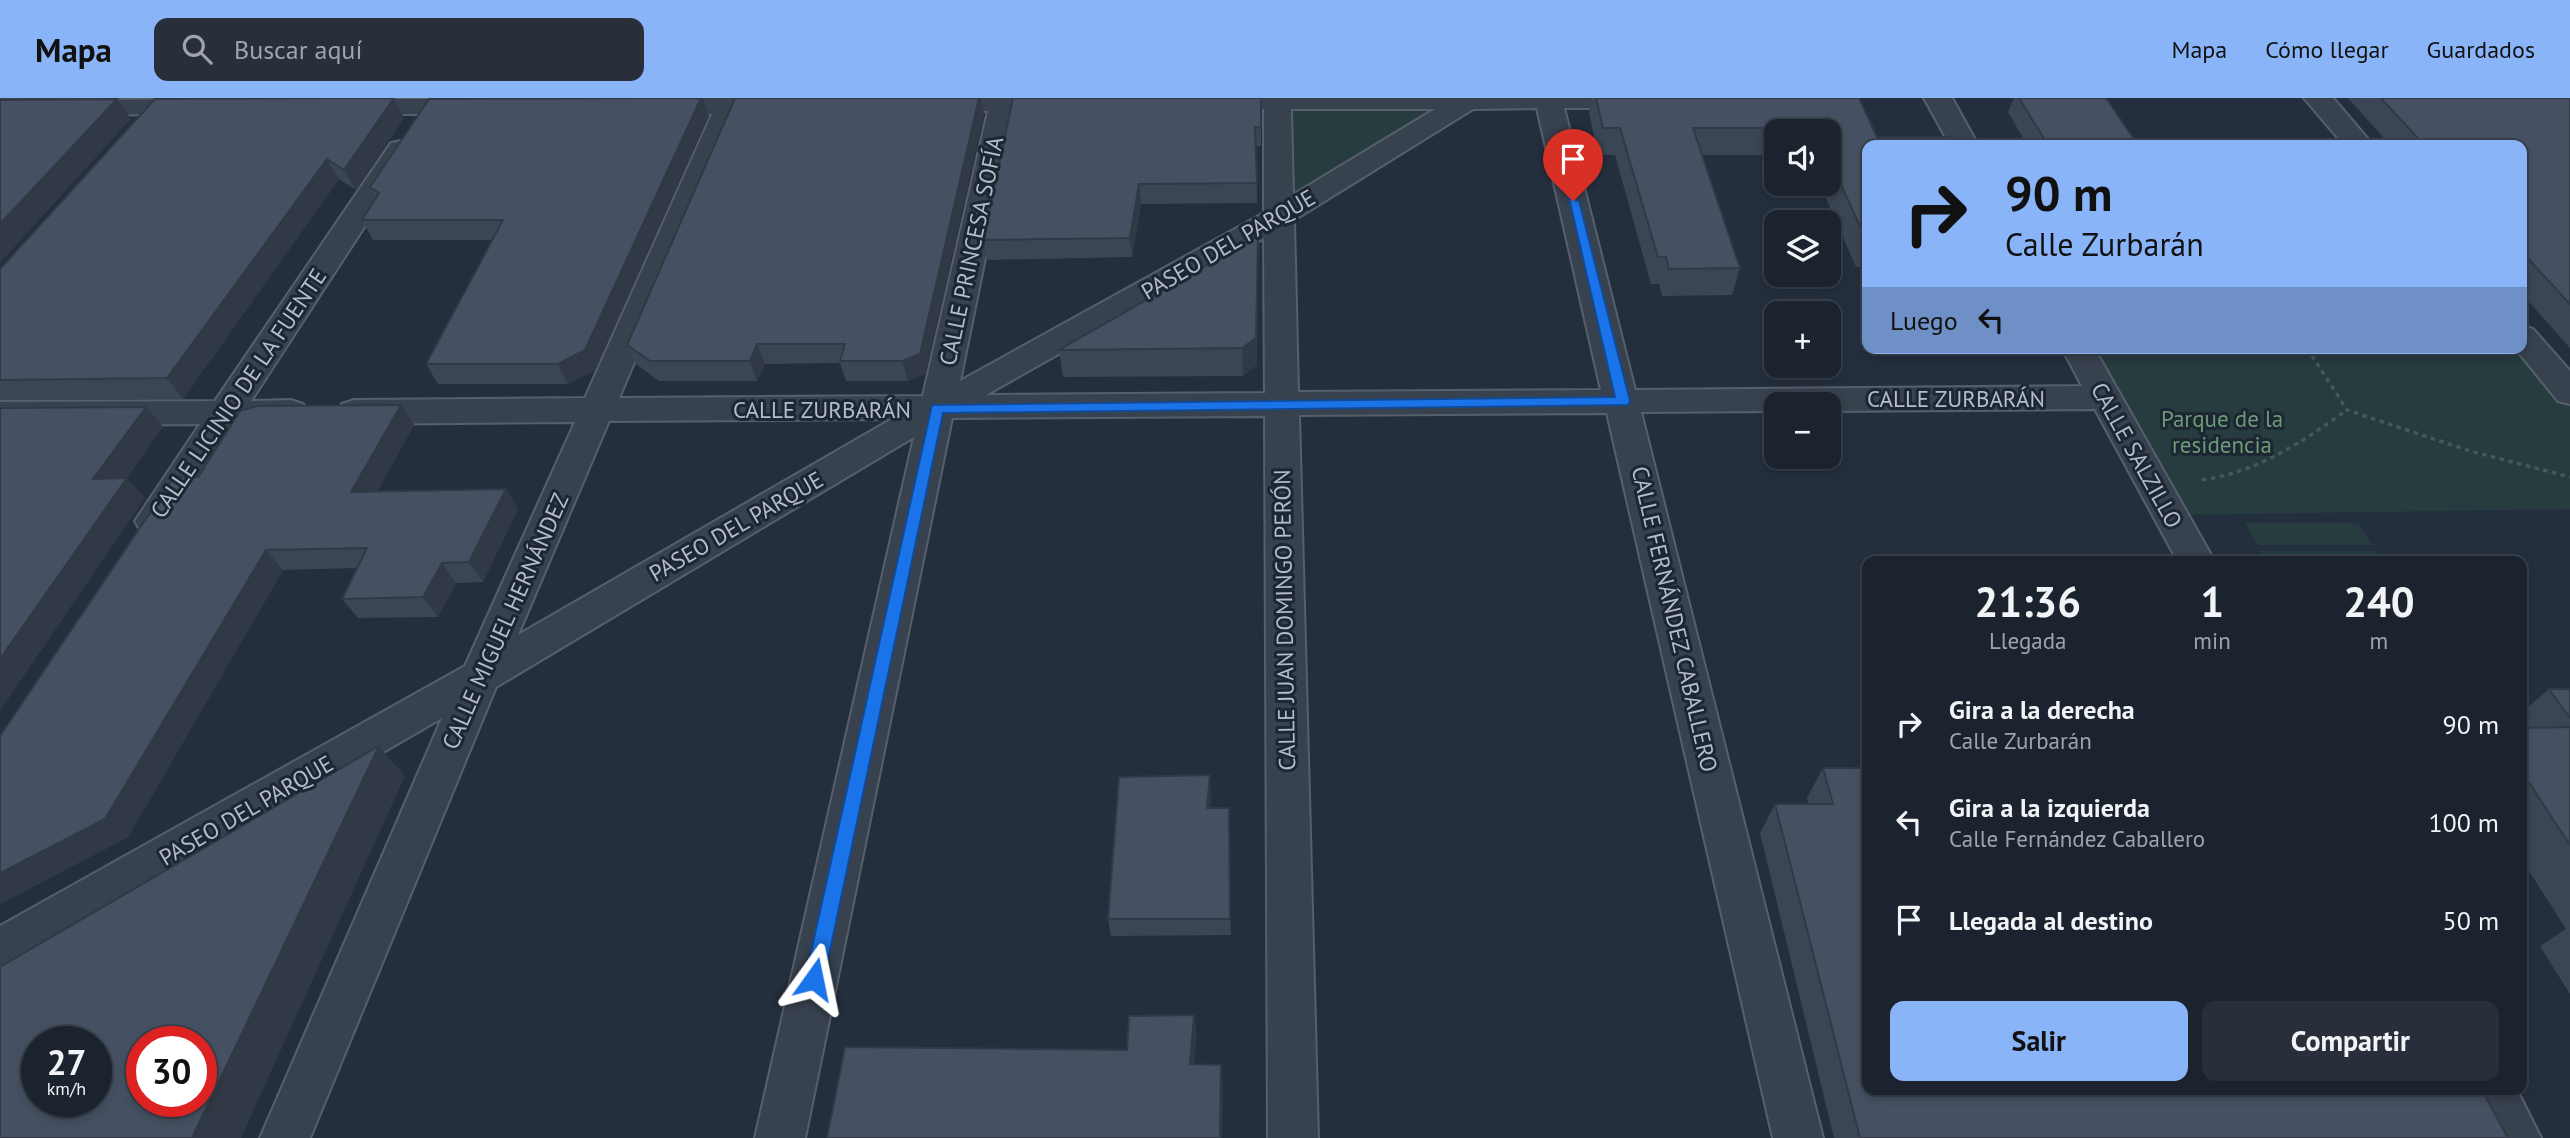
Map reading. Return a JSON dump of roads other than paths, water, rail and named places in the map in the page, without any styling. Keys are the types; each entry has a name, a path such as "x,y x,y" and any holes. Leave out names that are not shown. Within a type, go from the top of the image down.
{"street":[{"path":"1938,98 1961,140"},
{"path":"2318,98 2355,140"},
{"name":"CALLE FERNÁNDEZ CABALLERO","path":"1548,99 1623,401 1798,1138"},
{"path":"907,103 1004,100 1085,102"},
{"name":"CALLE PRINCESA SOFÍA","path":"780,1138 1004,100"},
{"name":"CALLE JUAN DOMINGO PERÓN","path":"1278,100 1277,218 1293,1138"},
{"name":"PASEO DEL PARQUE","path":"0,950 481,676 937,408 1277,218 1467,100"},
{"path":"1181,102 1671,100"},
{"path":"620,106 731,102 812,104"},
{"name":"CALLE MIGUEL HERNÁNDEZ","path":"285,1138 481,676 731,102"},
{"path":"321,107 432,103 497,107"},
{"name":"CALLE LICINIO DE LA FUENTE","path":"132,552 432,103"},
{"path":"133,137 160,107"},
{"path":"0,109 227,107"},
{"path":"2527,343 2570,394"},
{"name":"CALLE SALZILLO","path":"2081,354 2194,556"},
{"name":"CALLE ZURBARÁN","path":"0,414 1281,406 2106,397"},
{"path":"2493,1095 2516,1138"}],"park label":[{"name":"Parque de la residencia","path":"2222,431"}]}
